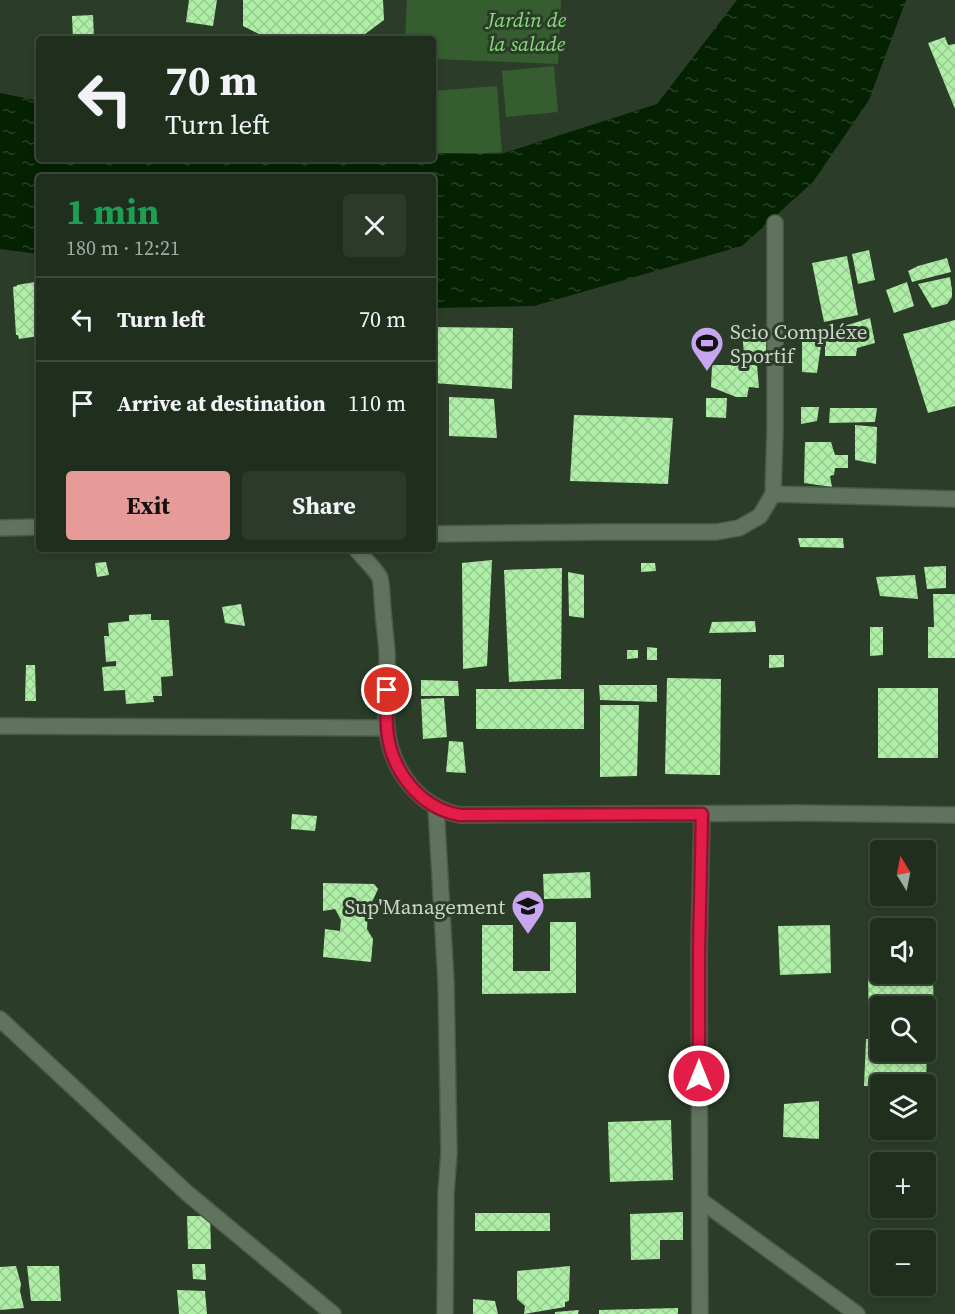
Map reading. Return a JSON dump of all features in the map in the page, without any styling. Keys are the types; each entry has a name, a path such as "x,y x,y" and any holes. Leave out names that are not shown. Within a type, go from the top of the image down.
{"street":[{"path":"436,534 716,532 739,528 760,516 773,494 775,223"},
{"path":"773,494 955,499"},
{"path":"0,528 36,527"},
{"path":"358,552 380,578 387,652 387,728 390,744 400,771 411,788 448,813 460,815 797,813 955,815"},
{"path":"0,726 387,728"},
{"path":"436,807 446,982 448,1142 445,1314"},
{"path":"700,1314 699,950 702,814"},
{"path":"0,1019 187,1193 333,1314"},
{"path":"700,1200 857,1314"}],"green space":[{"name":"Jardin de la salade","path":"407,0 561,0 558,64 436,59 436,36 405,36"},
{"name":"Jardin de la salade","path":"554,66 558,112 506,117 502,71"},
{"name":"Jardin de la salade","path":"497,86 502,152 436,157 436,91"}],"water":[{"path":"737,0 906,0 869,100 813,182 742,246 534,306 436,308 436,174 36,174 36,254 0,249 0,93 36,100 36,162 436,162 436,153 501,154 657,104"}],"building":[{"path":"189,0 217,0 213,26 186,22"},
{"path":"243,0 383,0 384,20 362,36 263,36 243,26"},
{"path":"93,15 94,36 73,36 72,16"},
{"path":"945,37 948,45 955,44 955,109 928,43"},
{"path":"869,250 875,280 858,284 852,254"},
{"path":"847,256 858,315 824,322 812,263"},
{"path":"947,258 951,272 912,282 908,271"},
{"path":"950,277 952,297 947,304 932,308 918,284"},
{"path":"36,282 36,336 19,339 16,335 13,287"},
{"path":"907,282 914,306 894,313 886,290"},
{"path":"870,318 875,343 857,348 856,356 825,356 825,332"},
{"path":"955,320 955,406 928,413 903,334"},
{"path":"436,327 513,328 512,389 436,383"},
{"path":"770,329 770,363 763,364 765,359 744,354 742,331"},
{"path":"823,332 817,373 802,372 802,334"},
{"path":"712,365 757,365 759,388 749,387 747,397 736,397 711,387"},
{"path":"449,397 494,399 497,438 449,436"},
{"path":"706,398 727,398 726,418 706,417"},
{"path":"801,407 819,407 817,421 801,424"},
{"path":"830,408 877,408 875,422 829,423"},
{"path":"574,415 673,418 668,484 570,481"},
{"path":"855,425 877,427 876,464 855,460"},
{"path":"805,442 831,442 835,455 848,455 848,468 835,468 834,475 830,476 832,487 804,483"},
{"path":"798,538 843,538 844,548 800,547"},
{"path":"492,560 487,666 463,669 462,563"},
{"path":"106,562 109,575 97,577 95,563"},
{"path":"641,563 655,563 656,571 641,572"},
{"path":"946,566 946,588 927,589 924,567"},
{"path":"562,568 561,679 509,682 504,570"},
{"path":"568,572 584,575 584,618 569,616"},
{"path":"915,575 918,599 880,596 876,577"},
{"path":"933,594 955,594 955,658 928,658 928,627 934,627"},
{"path":"241,604 245,626 225,623 222,607"},
{"path":"151,614 151,620 169,620 173,676 161,677 162,696 153,696 154,702 126,704 125,690 104,691 102,667 116,666 116,661 106,662 104,636 109,636 108,623 129,621 129,615"},
{"path":"755,621 756,632 709,633 712,622"},
{"path":"870,627 883,627 883,655 870,656"},
{"path":"647,647 657,648 657,660 647,660"},
{"path":"627,650 638,650 638,658 627,659"},
{"path":"769,655 784,655 784,667 769,668"},
{"path":"26,665 35,665 36,701 25,701"},
{"path":"667,678 721,679 720,775 665,774"},
{"path":"421,680 458,681 459,696 421,696"},
{"path":"599,685 657,685 657,702 600,700"},
{"path":"878,688 938,688 938,758 878,758"},
{"path":"476,689 584,689 584,729 476,729"},
{"path":"444,698 447,737 423,739 421,699"},
{"path":"600,705 639,705 637,776 600,777"},
{"path":"449,741 463,742 466,773 446,772"},
{"path":"292,814 317,816 315,831 291,829"},
{"path":"590,872 591,898 544,899 543,874"},
{"path":"323,883 374,884 378,889 368,911 367,929 373,939 371,962 323,957 325,929 340,931 341,920 335,909 323,911"},
{"path":"550,922 576,922 576,993 482,994 482,925 513,925 513,971 550,971"},
{"path":"830,925 831,973 780,975 778,926"},
{"path":"868,976 870,976 870,984 933,984 933,996 870,996 869,1025"},
{"path":"866,1039 870,1039 870,1062 927,1062 926,1074 870,1074 870,1086 864,1086"},
{"path":"819,1101 819,1139 783,1137 784,1104"},
{"path":"671,1120 673,1180 610,1182 608,1122"},
{"path":"683,1212 683,1240 660,1240 660,1259 631,1260 630,1214"},
{"path":"475,1213 550,1213 550,1231 475,1231"},
{"path":"187,1216 210,1216 211,1249 188,1249"},
{"path":"192,1264 205,1264 206,1280 193,1279"},
{"path":"16,1266 24,1308 0,1310 0,1267"},
{"path":"27,1266 59,1266 61,1301 31,1301"},
{"path":"570,1266 569,1301 565,1302 565,1307 524,1314 525,1306 517,1299 517,1271"},
{"path":"177,1290 205,1291 207,1314 179,1314"},
{"path":"473,1299 495,1301 498,1314 473,1314"},
{"path":"678,1308 678,1314 599,1314 599,1310"},
{"path":"579,1310 578,1314 555,1314 555,1312"}],"place":[{"name":"Scio Compléxe Sportif","path":"707,372"},
{"name":"Sup'Management","path":"528,935"}],"route":[{"path":"387,690 387,728 394,759 411,788 448,813 460,815 702,814 699,1076"}]}
